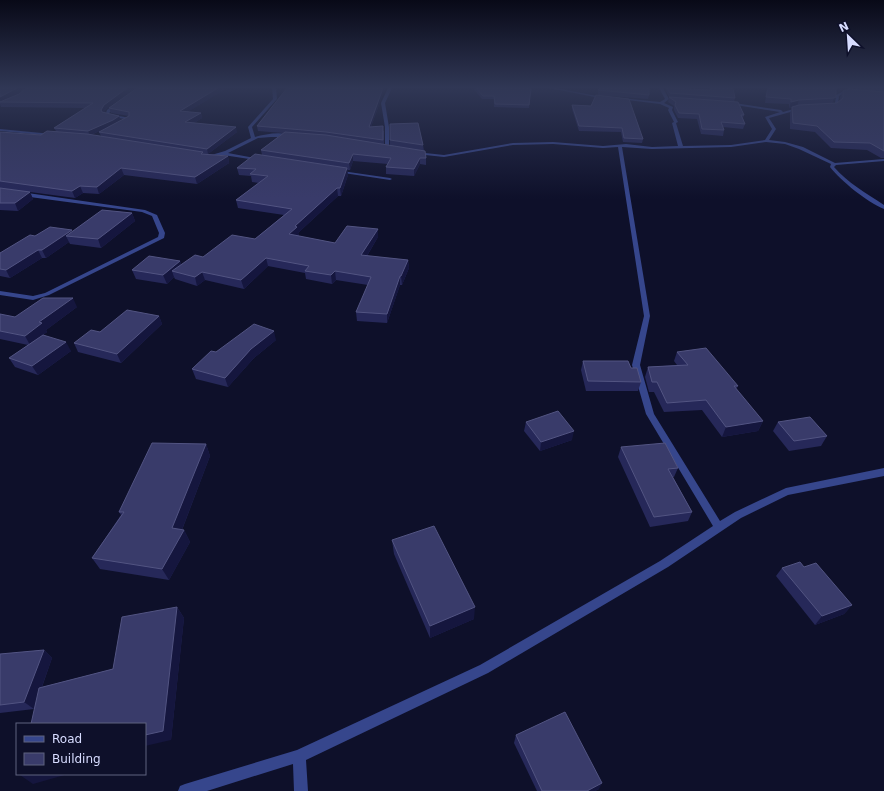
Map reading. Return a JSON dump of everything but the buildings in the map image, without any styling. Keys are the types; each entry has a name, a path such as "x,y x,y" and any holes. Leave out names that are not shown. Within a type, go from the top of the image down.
{"street":[{"path":"252,125 250,127 253,139"},
{"path":"387,125 387,148"},
{"path":"675,125 681,147"},
{"path":"766,141 774,129 772,125"},
{"path":"0,130 59,136"},
{"path":"201,156 217,157 253,139 275,135 298,136"},
{"path":"409,152 432,156 444,156 512,144 553,144 603,147 620,145 652,148 731,146 766,141 785,143 801,148 834,164 884,160"},
{"path":"620,145 647,316 636,364 650,414 719,528"},
{"path":"380,147 394,150"},
{"path":"223,154 269,161"},
{"path":"834,164 832,167 840,175 884,207"},
{"path":"329,170 390,179"},
{"path":"0,190 143,210 154,215 162,232 160,238 47,294 33,298 0,293"},
{"path":"185,791 299,756 484,669 664,564 738,515 786,492 884,472"},
{"path":"299,756 301,791"}]}
